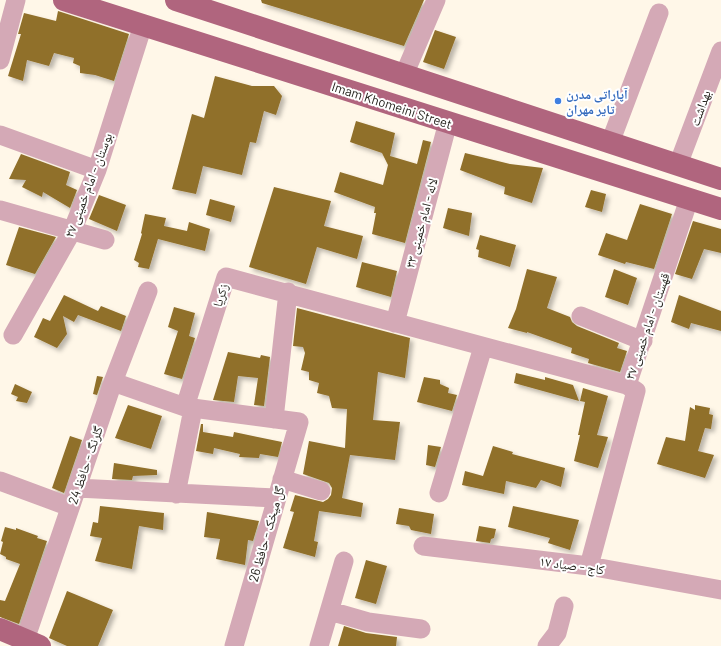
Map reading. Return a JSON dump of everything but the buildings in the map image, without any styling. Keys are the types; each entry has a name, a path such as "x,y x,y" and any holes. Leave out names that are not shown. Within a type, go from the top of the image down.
{"main road":[{"name":"Imam Khomeini Street","path":"64,0 721,209"},
{"path":"176,0 721,179"},
{"path":"227,52 237,20"},
{"path":"0,629 32,643"},
{"path":"0,644 4,646"}],"street":[{"path":"0,60 16,0"},
{"path":"404,75 436,0"},
{"path":"610,142 659,13"},
{"name":"بوستان - امام خمینی ۲۷","path":"13,335 72,231 97,170 143,25"},
{"name":"بهداشت","path":"678,165 721,51"},
{"name":"لاله - امام خمینی ۳۳","path":"395,323 448,122"},
{"path":"0,134 97,170"},
{"name":"قهستان - امام خمینی ۳۷","path":"589,566 636,391 628,385 689,199"},
{"path":"0,210 105,240"},
{"name":"زکریا","path":"189,408 226,277 288,292 395,323 628,385"},
{"name":"گلرنگ - حافظ 24","path":"32,643 70,507 113,382 148,292"},
{"path":"113,382 189,408 274,419 288,292"},
{"path":"581,316 643,341"},
{"path":"439,493 483,347"},
{"path":"176,494 189,408"},
{"name":"گل میخک - حافظ 26","path":"234,646 299,422 274,419"},
{"path":"282,479 321,491"},
{"path":"0,481 70,507"},
{"path":"77,488 276,498"},
{"name":"کاج - صیاد ۱۷","path":"423,546 589,566 721,590"},
{"path":"319,646 344,561"},
{"path":"547,646 557,633 564,606"},
{"path":"330,611 368,622 421,629"}],"place":[{"name":"آپاراتی مدرن تایر مهران","path":"558,101"}]}
